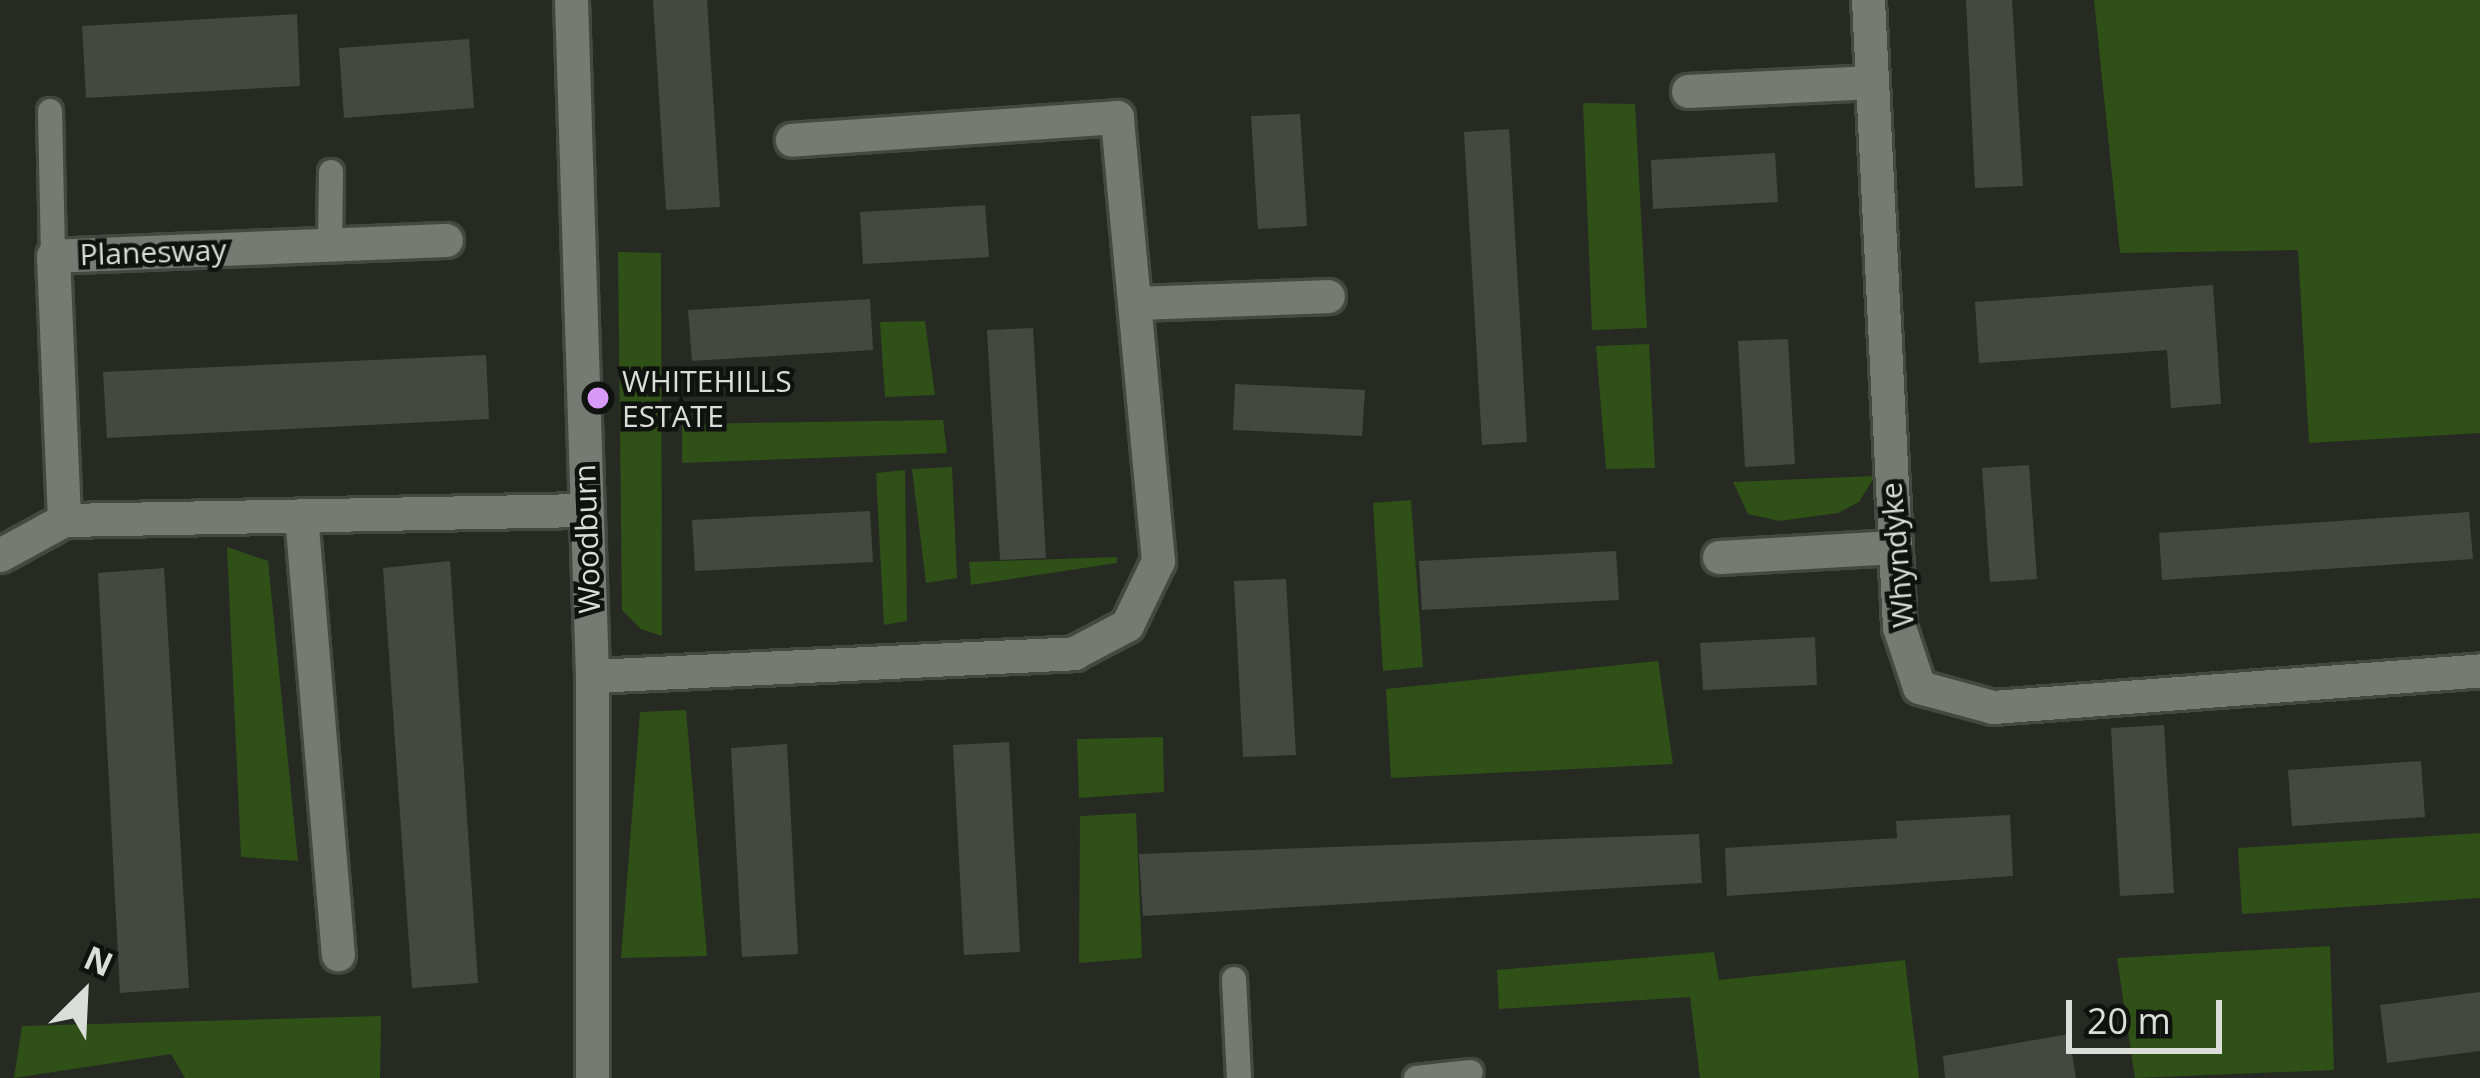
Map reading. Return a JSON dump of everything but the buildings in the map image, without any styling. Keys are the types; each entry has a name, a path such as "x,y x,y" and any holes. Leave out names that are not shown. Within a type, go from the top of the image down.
{"street":[{"name":"Woodburn","path":"571,0 592,676 592,1078"},
{"name":"Whyndyke","path":"1868,0 1899,627 1919,687 1993,707 2480,670"},
{"path":"1688,91 1872,82"},
{"path":"592,676 1074,652 1127,625 1158,560 1139,303 1117,117 792,140"},
{"name":"Planesway","path":"64,520 52,256 446,240"},
{"path":"1139,303 1328,296"},
{"path":"0,555 64,520 585,510"},
{"path":"301,515 338,954"},
{"path":"1719,557 1894,548"}],"lane":[{"path":"50,112 52,256"},
{"path":"330,245 331,172"},
{"path":"1234,979 1239,1078"},
{"path":"1416,1078 1471,1072"}],"green space":[{"path":"2094,0 2480,0 2480,433 2309,443 2298,250 2120,253"},
{"path":"1583,103 1635,104 1647,328 1592,330"},
{"path":"618,252 661,253 662,636 641,629 622,610"},
{"path":"925,321 935,395 885,397 880,322"},
{"path":"1649,344 1655,468 1606,469 1596,346"},
{"path":"943,420 947,453 682,463 682,424"},
{"path":"952,467 957,578 926,583 912,469"},
{"path":"905,470 907,621 884,625 876,473"},
{"path":"1875,476 1859,502 1838,513 1779,521 1748,514 1733,482"},
{"path":"1411,500 1423,667 1383,671 1373,503"},
{"path":"227,547 268,561 298,861 241,857"},
{"path":"1117,557 1117,563 971,585 969,562"},
{"path":"1658,661 1673,764 1391,778 1386,689"},
{"path":"686,710 707,956 621,958 640,712"},
{"path":"1163,737 1164,792 1079,798 1077,739"},
{"path":"1136,813 1142,958 1079,963 1080,816"},
{"path":"2480,833 2480,898 2242,914 2238,848"},
{"path":"2330,946 2334,1070 2135,1078 2117,958"},
{"path":"1714,952 1719,980 1905,960 1919,1078 1700,1078 1690,997 1499,1009 1497,970"},
{"path":"381,1016 380,1078 185,1078 171,1054 14,1078 22,1026"}],"place":[{"name":"WHITEHILLS ESTATE","path":"598,398"}]}
